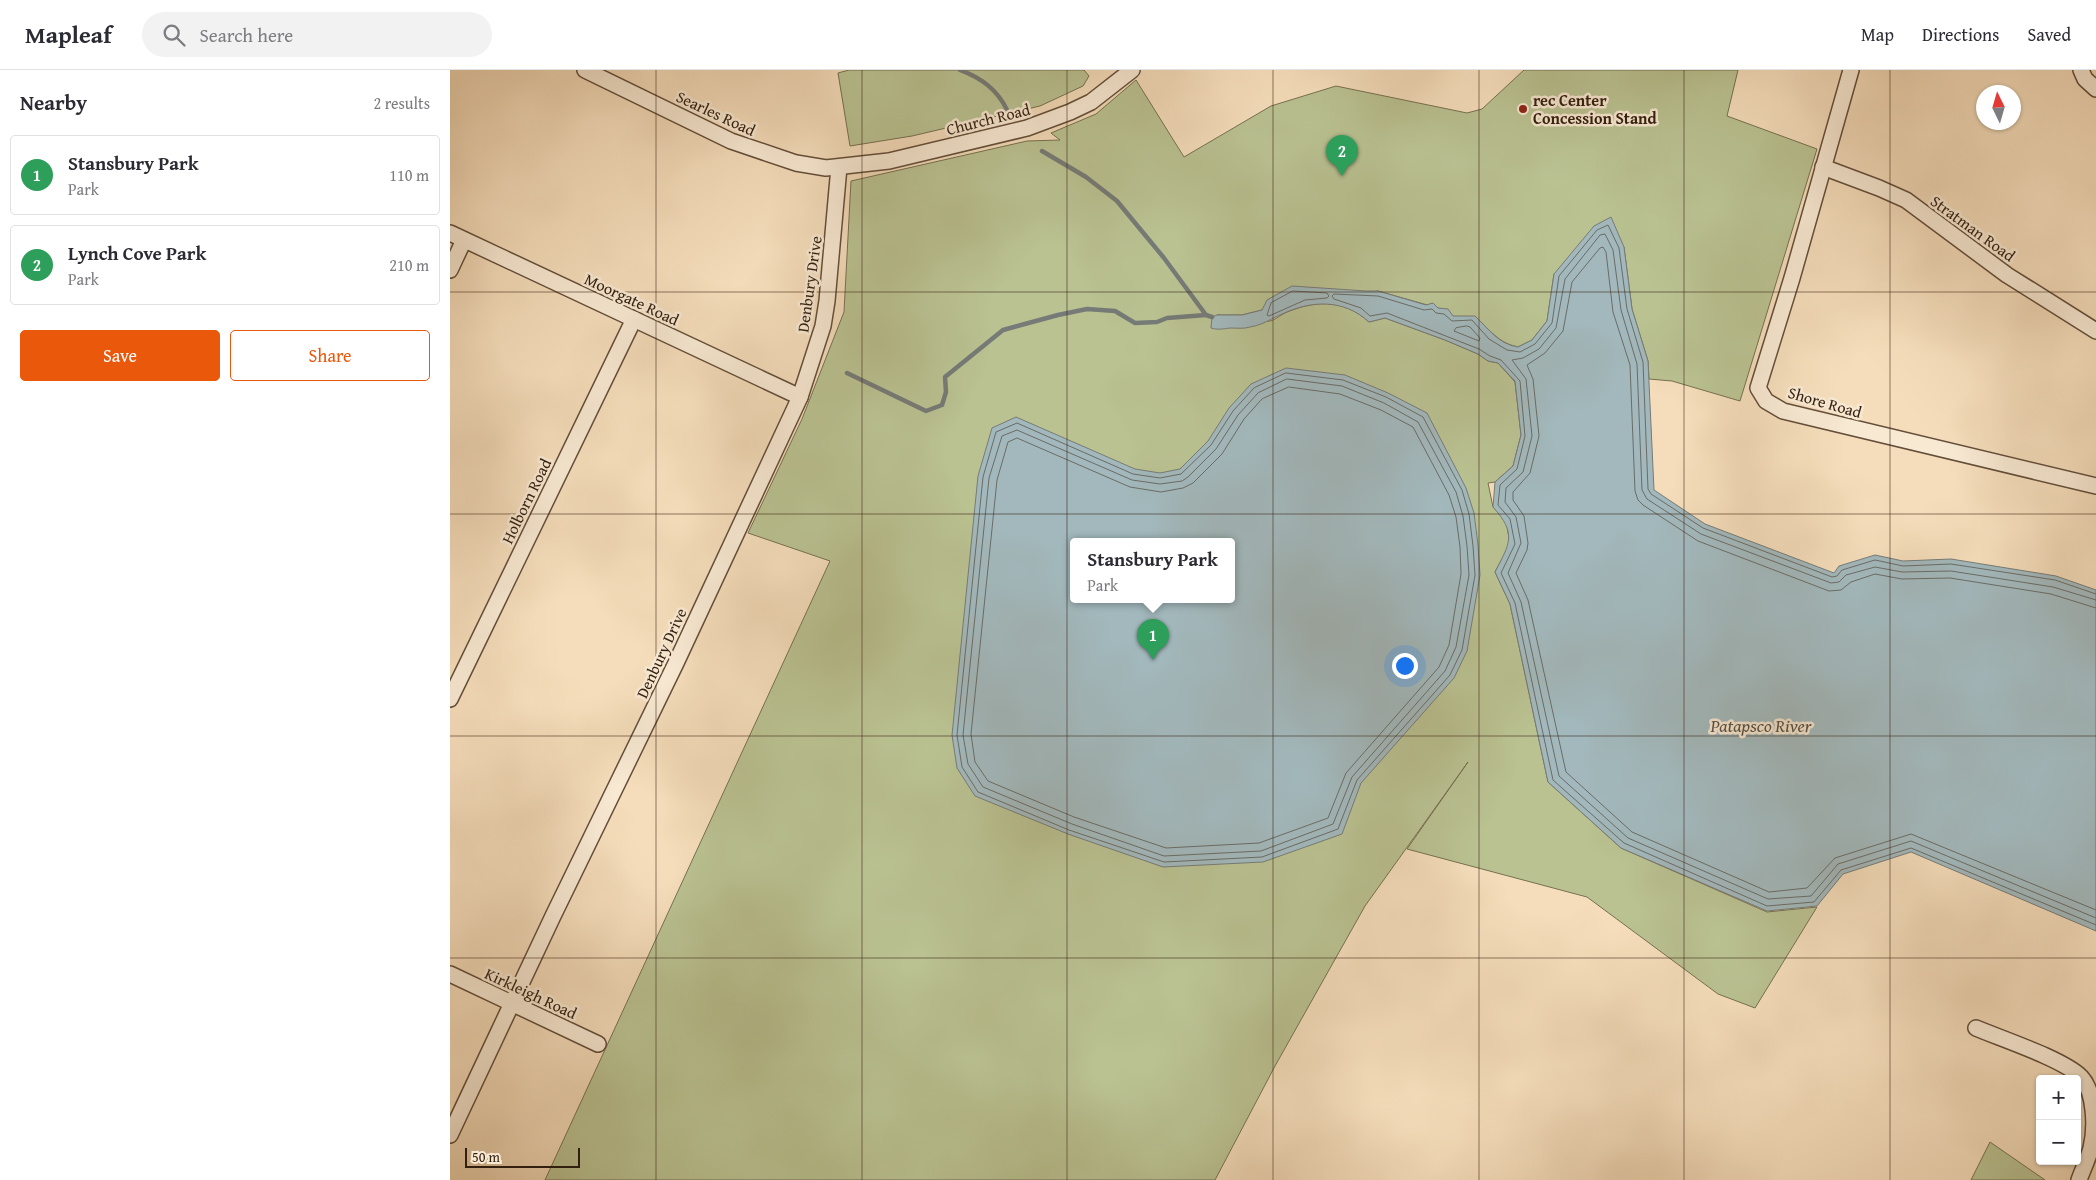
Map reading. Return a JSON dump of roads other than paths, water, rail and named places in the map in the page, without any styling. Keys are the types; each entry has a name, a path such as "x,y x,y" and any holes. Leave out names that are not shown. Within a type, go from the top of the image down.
{"street":[{"name":"Searles Road","path":"584,70 731,141 796,163 826,168 839,167"},
{"name":"Church Road","path":"839,167 889,161 1034,126 1091,102 1132,70"},
{"name":"Shore Road","path":"1851,70 1758,388 1766,401 1783,411 2096,486"},
{"path":"2081,70 2085,79 2096,89"},
{"name":"Denbury Drive","path":"450,1135 553,916 676,663 800,397 823,326 839,167"},
{"name":"Stratman Road","path":"1823,168 1906,200 2007,275 2094,324"},
{"name":"Moorgate Road","path":"450,233 800,397"},
{"path":"450,270 464,240"},
{"name":"Holborn Road","path":"450,699 634,319"},
{"name":"Kirkleigh Road","path":"450,974 598,1044"},
{"path":"1976,1028 2058,1062 2080,1077 2091,1094 2093,1119 2092,1147 2079,1180"}],"water":[{"name":"Patapsco River","path":"1611,217 1624,247 1632,309 1648,361 1654,490 1705,524 1834,573 1839,566 1875,555 1903,561 1951,559 2056,576 2096,590 2096,931 1911,852 1843,874 1817,906 1767,911 1621,848 1548,782 1510,604 1495,572 1509,539 1506,524 1493,507 1495,482 1513,466 1521,435 1515,381 1498,363 1488,361 1478,354 1445,340 1385,318 1369,322 1349,309 1327,304 1316,304 1293,309 1259,325 1248,328 1211,328 1212,317 1217,315 1242,315 1262,310 1267,300 1292,286 1378,291 1426,305 1433,303 1438,308 1448,309 1453,316 1475,316 1499,339 1518,347 1532,340 1547,321 1554,274 1594,226"},
{"path":"1286,368 1345,375 1388,393 1427,413 1466,488 1474,513 1478,545 1480,575 1467,651 1454,678 1361,783 1342,834 1263,862 1163,867 1068,834 975,796 957,768 952,735 978,476 992,428 1016,417 1135,469 1160,473 1180,469 1208,441 1229,408 1251,384"}],"waterway":[{"path":"960,70 988,85 1007,110"},
{"path":"1042,151 1086,177 1117,201 1164,258 1206,315 1212,317"},
{"path":"847,373 926,411 942,405 946,392 945,377 1003,330 1087,309 1115,311 1135,323 1206,315"}],"place":[{"name":"rec Center Concession Stand","path":"1523,109"},
{"name":"Lynch Cove Park","path":"1342,176"},
{"name":"Stansbury Park","path":"1153,660"}]}
